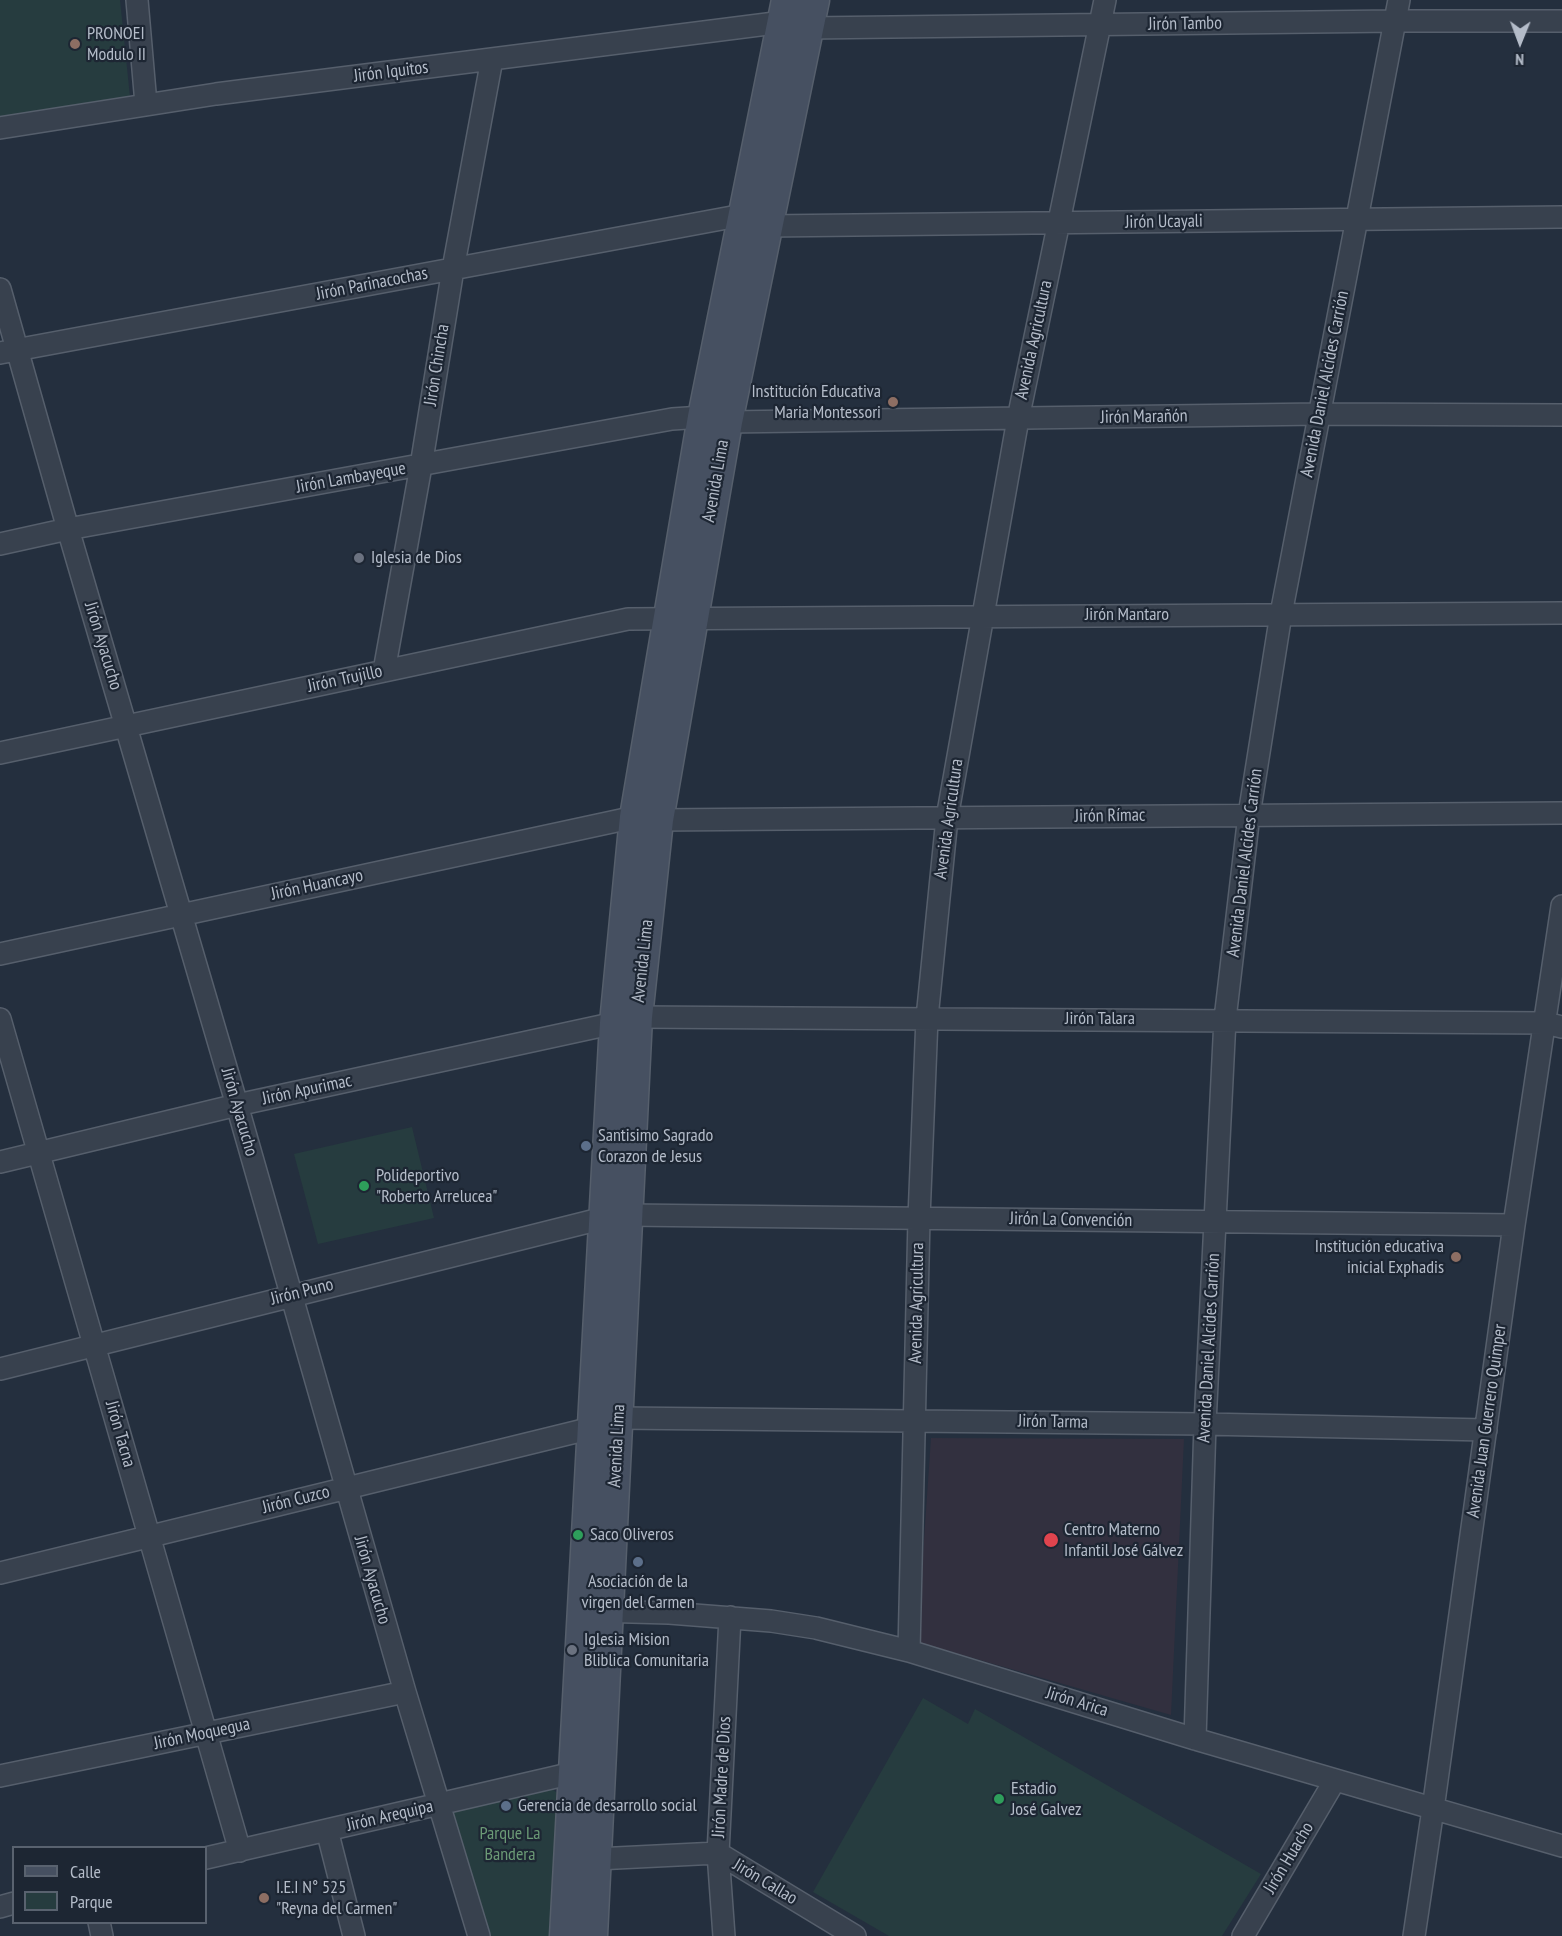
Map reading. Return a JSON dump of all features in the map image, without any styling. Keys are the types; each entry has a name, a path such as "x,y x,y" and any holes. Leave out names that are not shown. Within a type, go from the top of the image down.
{"main road":[{"name":"Avenida Lima","path":"592,1936 596,1860 595,1611 626,1020 646,819 715,420 798,13"},
{"name":"Avenida Lima","path":"565,1936 573,1773 595,1611"}],"street":[{"path":"137,0 146,104"},
{"name":"Avenida Agricultura","path":"909,1651 919,1218 927,1018 947,818 1018,419 1105,0"},
{"name":"Avenida Daniel Alcides Carrión","path":"1195,1739 1205,1424 1225,1019 1249,815 1281,614 1399,0"},
{"name":"Jirón Iquitos","path":"0,128 146,104 492,59 798,13"},
{"name":"Jirón Tambo","path":"798,13 1100,25 1562,21"},
{"name":"Jirón Chincha","path":"384,671 453,269 492,59"},
{"name":"Jirón Ucayali","path":"755,220 1059,223 1562,217"},
{"name":"Jirón Parinacochas","path":"9,351 453,269 755,220"},
{"name":"Jirón Ayacucho","path":"0,289 9,351 68,529 182,915 405,1692 479,1936"},
{"name":"Jirón Marañón","path":"715,420 1018,419 1320,414 1562,415"},
{"name":"Jirón Lambayeque","path":"0,544 68,529 672,419 715,420"},
{"name":"Jirón Mantaro","path":"680,617 1562,614"},
{"name":"Jirón Trujillo","path":"0,753 628,619 680,617"},
{"name":"Jirón Rímac","path":"646,819 1562,813"},
{"name":"Jirón Huancayo","path":"0,954 646,819"},
{"name":"Avenida Juan Guerrero Quimper","path":"1414,1936 1514,1225 1554,1025 1562,906"},
{"name":"Jirón Tacna","path":"0,1018 240,1851"},
{"name":"Jirón Talara","path":"626,1020 1225,1019 1554,1025"},
{"name":"Jirón Apurimac","path":"0,1162 237,1105 626,1020"},
{"name":"Jirón La Convención","path":"616,1217 1514,1225"},
{"name":"Jirón Puno","path":"0,1369 291,1295 616,1217"},
{"name":"Jirón Tarma","path":"606,1423 915,1421 1486,1430"},
{"name":"Jirón Cuzco","path":"0,1573 606,1423"},
{"name":"Jirón Arica","path":"595,1611 730,1617 816,1628 909,1651 1195,1739 1562,1846"},
{"name":"Jirón Madre de Dios","path":"724,1936 718,1853 730,1617"},
{"name":"Jirón Moquegua","path":"0,1776 405,1692"},
{"name":"Jirón Arequipa","path":"207,1858 573,1773"},
{"name":"Jirón Huacho","path":"1243,1936 1335,1780"},
{"path":"327,1830 354,1936"},
{"name":"Jirón Callao","path":"596,1860 718,1853 855,1936"}],"shaded area":[{"name":"Centro Materno Infantil José Gálvez","path":"931,1438 1184,1439 1171,1715 917,1642"}],"green space":[{"path":"0,0 120,0 130,97 0,118"},
{"name":"Polideportivo \"Roberto Arrelucea\"","path":"412,1127 434,1218 318,1244 294,1154"},
{"name":"Estadio José Galvez","path":"923,1698 968,1724 975,1709 1261,1874 1222,1936 889,1936 813,1892"},
{"name":"Parque La Bandera","path":"551,1788 556,1792 558,1798 553,1936 489,1936 453,1812 455,1809"}],"place":[{"name":"PRONOEI Modulo II","path":"75,44"},
{"name":"Institución Educativa Maria Montessori","path":"893,402"},
{"name":"Iglesia de Dios","path":"359,558"},
{"name":"Santisimo Sagrado Corazon de Jesus","path":"586,1146"},
{"name":"Polideportivo \"Roberto Arrelucea\"","path":"364,1186"},
{"name":"Institución educativa inicial Exphadis","path":"1456,1257"},
{"name":"Saco Oliveros","path":"578,1535"},
{"name":"Centro Materno Infantil José Gálvez","path":"1051,1540"},
{"name":"Asociación de la virgen del Carmen","path":"638,1562"},
{"name":"Iglesia Mision Bliblica Comunitaria","path":"572,1650"},
{"name":"Estadio José Galvez","path":"999,1799"},
{"name":"Gerencia de desarrollo social","path":"506,1806"},
{"name":"I.E.I N° 525 \"Reyna del Carmen\"","path":"264,1898"}]}
